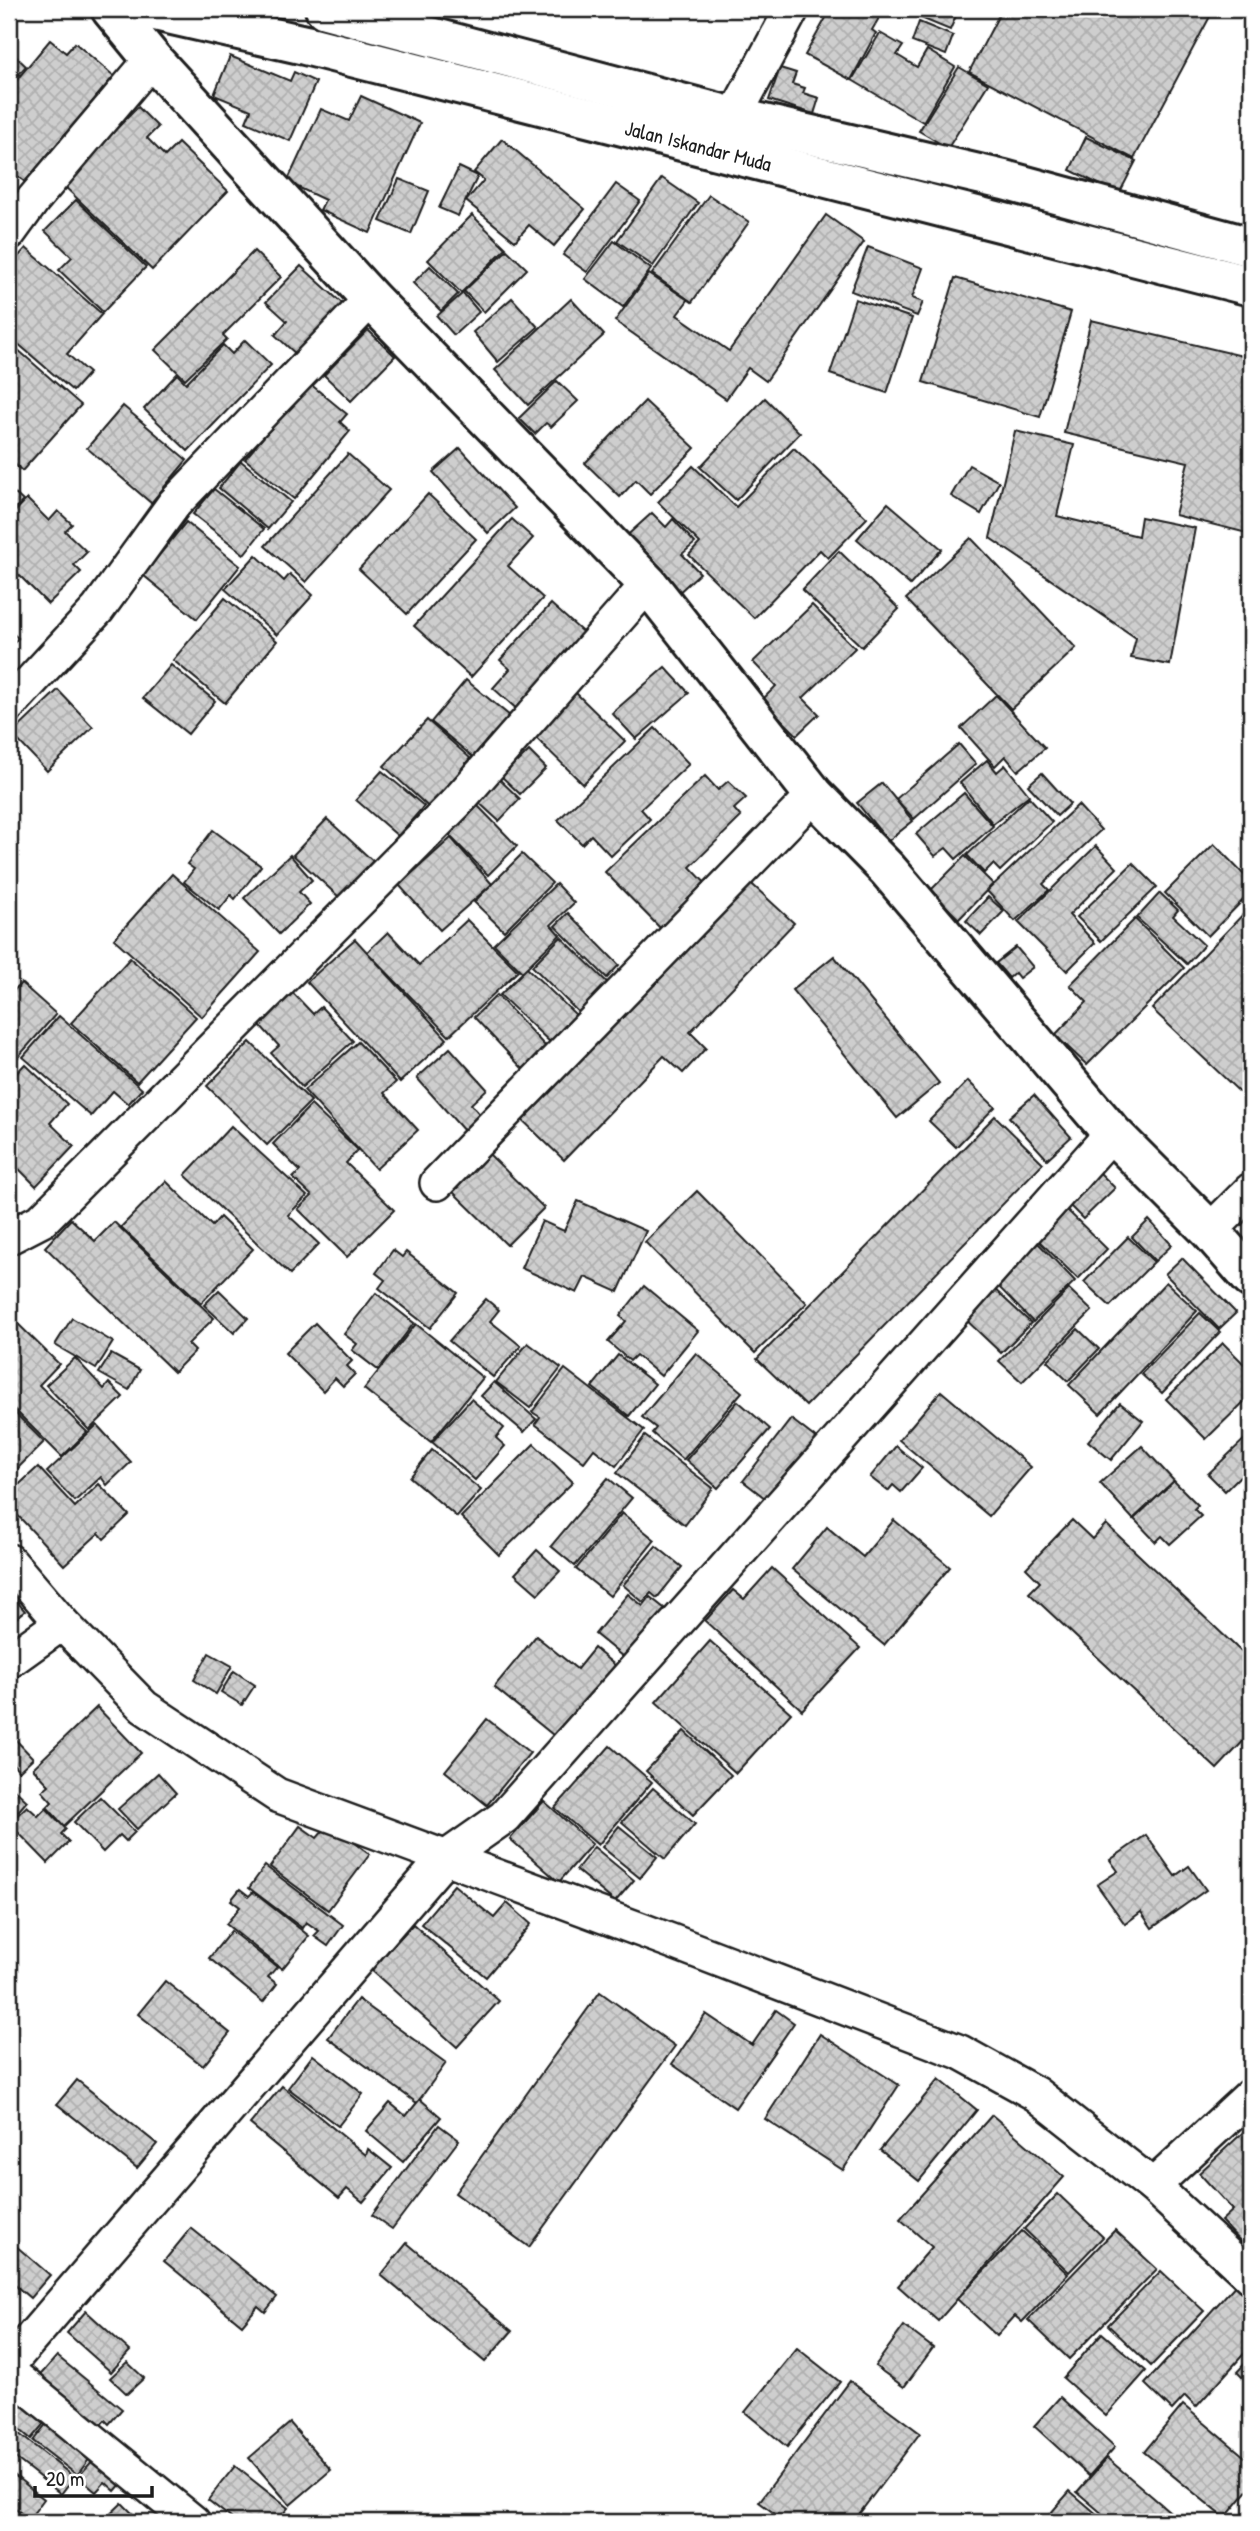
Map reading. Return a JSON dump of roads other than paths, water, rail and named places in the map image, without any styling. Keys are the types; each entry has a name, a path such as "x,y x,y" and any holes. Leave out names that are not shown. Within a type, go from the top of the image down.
{"main road":[{"path":"111,9 152,59 372,299 648,584 814,794 888,870 1112,1133 1210,1231 1251,1278"},
{"name":"Jalan Iskandar Muda","path":"146,9 305,45 1251,286"},
{"name":"Jalan Iskandar Muda","path":"325,9 734,117 1003,180 1251,247"}],"street":[{"path":"734,117 792,9"},
{"path":"9,233 33,200 152,59"},
{"path":"9,705 98,609 174,505 372,299"},
{"path":"9,1237 42,1220 456,803 648,584"},
{"path":"437,1183 814,794"},
{"path":"9,2364 444,1858 504,1817 1112,1133"},
{"path":"1210,1231 1251,1190"},
{"path":"9,1561 62,1623 144,1707 278,1795 960,2052 1036,2094 1153,2186 1251,2277"},
{"path":"9,1661 62,1623"},
{"path":"1153,2186 1251,2095"},
{"path":"9,2372 194,2522"}]}
